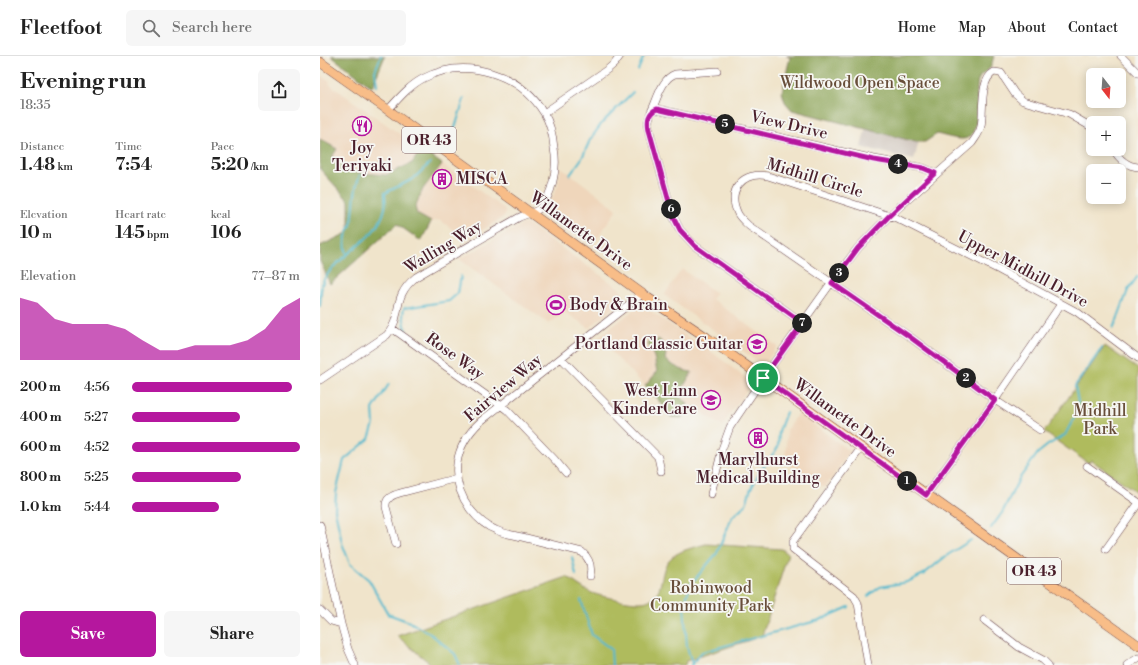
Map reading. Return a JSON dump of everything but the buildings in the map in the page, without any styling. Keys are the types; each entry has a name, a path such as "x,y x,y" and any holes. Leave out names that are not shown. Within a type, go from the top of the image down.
{"main road":[{"name":"Willamette Drive","path":"320,62 642,294 704,335 1138,645"}],"street":[{"path":"388,110 402,95 425,77 448,70 470,68 497,73 510,80 527,93 544,113 616,63 620,56"},
{"path":"1121,56 1138,73"},
{"path":"717,71 670,75 662,87 651,112 648,123 673,216 680,230 695,246 803,323"},
{"path":"712,494 722,449 730,427 763,378 832,283 858,248 889,216 978,135 982,120 985,82 989,75 994,72 1001,74 1015,94 1022,101 1069,114 1086,124"},
{"name":"View Drive","path":"651,112 657,109 874,160 923,168 935,173"},
{"name":"Walling Way","path":"393,329 399,299 404,289 416,277 520,217 540,209 552,184 556,165 553,139 544,113"},
{"path":"1118,156 1127,165 1138,167"},
{"name":"Midhill Circle","path":"889,216 760,174 752,175 741,182 734,191 734,199 738,214 749,226 910,337 995,400 1040,430"},
{"name":"Upper Midhill Drive","path":"889,216 999,270 1077,312 1138,358"},
{"name":"Fairview Way","path":"590,576 592,568 586,556 582,552 497,531 488,526 467,504 459,488 457,478 457,457 463,444 478,424 642,294"},
{"path":"926,495 1062,304"},
{"path":"320,380 379,342 393,329"},
{"name":"Rose Way","path":"393,329 509,411 566,473"},
{"path":"561,358 658,457 662,472"},
{"path":"861,448 793,542 793,549 854,596 858,603 868,665"},
{"path":"1087,466 1138,503 1106,549"},
{"path":"396,544 386,507 389,499 400,493 457,478"},
{"path":"320,525 321,537 341,624 348,649 355,665"},
{"path":"320,610 331,621 341,624"},
{"path":"984,620 1019,647 1043,660 1048,665"},
{"path":"1126,665 1138,658"}],"shaded area":[{"path":"320,75 330,82 329,84 421,149 412,163 386,175 353,172 332,157 333,146 320,139"},
{"path":"870,113 923,125 914,160 861,147"},
{"path":"442,164 503,208 505,211 505,216 467,240 440,220 431,222 417,214 415,207 418,197"},
{"path":"561,167 617,209 593,245 547,209 558,185"},
{"path":"523,224 527,224 619,288 624,295 623,300 589,328 565,312 549,324 459,259"},
{"path":"682,269 716,293 712,299 777,346 768,360 764,363 760,363 664,295"},
{"path":"642,305 704,346 750,383 750,386 727,418 723,427 677,396 689,372 682,370 665,359 666,354 661,348 662,342 658,339 655,343 648,344 654,357 657,372 645,386 598,338 638,306"},
{"path":"798,413 848,450 849,453 825,488 785,462 787,430"}],"green space":[{"path":"331,56 385,56 372,87"},
{"name":"Wildwood Open Space","path":"786,56 994,56 990,68 978,81 976,124 969,137 959,139 937,134 925,142 916,142 792,110 785,102 782,92 790,57"},
{"path":"320,139 337,149 332,157 353,172 386,175 412,163 421,149 442,164 423,189 415,207 417,214 431,222 421,241 397,224 330,284 320,261 320,246 349,232 349,201 320,169"},
{"path":"651,339 655,342 658,339 662,342 661,348 666,354 665,359 668,362 681,369 692,372 678,396 688,403 682,418 671,417 645,386 657,372 654,357 648,344"},
{"name":"Midhill Park","path":"1105,346 1138,369 1138,493 1091,460 1088,463 1044,432"},
{"name":"Robinwood Community Park","path":"706,544 782,549 788,554 762,636 686,661 685,665 432,665 397,636 567,577 594,594 637,602 645,601 652,598 657,593 666,565 672,557 684,551"}],"waterway":[{"path":"377,86 375,71 381,56"},
{"path":"638,70 644,56"},
{"path":"570,175 582,158 590,140 602,123 633,92"},
{"path":"448,138 455,128 464,99"},
{"path":"320,306 321,289 324,279 340,261 375,229 385,208 385,193 413,179 430,163"},
{"path":"347,255 345,245 346,236 352,221 355,192 360,175"},
{"path":"406,331 403,315 404,308 449,301 458,293 461,276"},
{"path":"1113,328 1128,290 1138,276"},
{"path":"991,528 1002,513 1019,479 1038,453 1065,435 1076,414 1078,402 1075,386 1102,348"},
{"path":"389,384 373,409 374,424 369,439 344,460 336,493 335,510 342,543 350,564 369,580 388,614 410,622 432,635 455,654 460,665"},
{"path":"692,663 687,647 684,606 690,585 717,553 732,517 746,504 751,488 762,469 778,447 779,431 786,412"},
{"path":"868,596 880,587 907,582 924,574 946,556 971,540"},
{"path":"572,557 576,575"},
{"path":"581,600 592,635 611,649 612,665"},
{"path":"691,665 702,652 820,620 849,607"}],"place":[{"name":"Joy Teriyaki","path":"362,126"},
{"name":"MISCA","path":"442,179"},
{"name":"Body & Brain","path":"556,305"},
{"name":"Portland Classic Guitar","path":"757,344"},
{"name":"West Linn KinderCare","path":"711,400"},
{"name":"Marylhurst Medical Building","path":"758,438"}],"route":[{"path":"657,109 874,160 923,168 935,173 889,216 858,248 832,283 910,337 995,400 926,495 763,378 803,323 695,246 680,230 673,216 649,130 649,116 651,112 657,109"}]}
